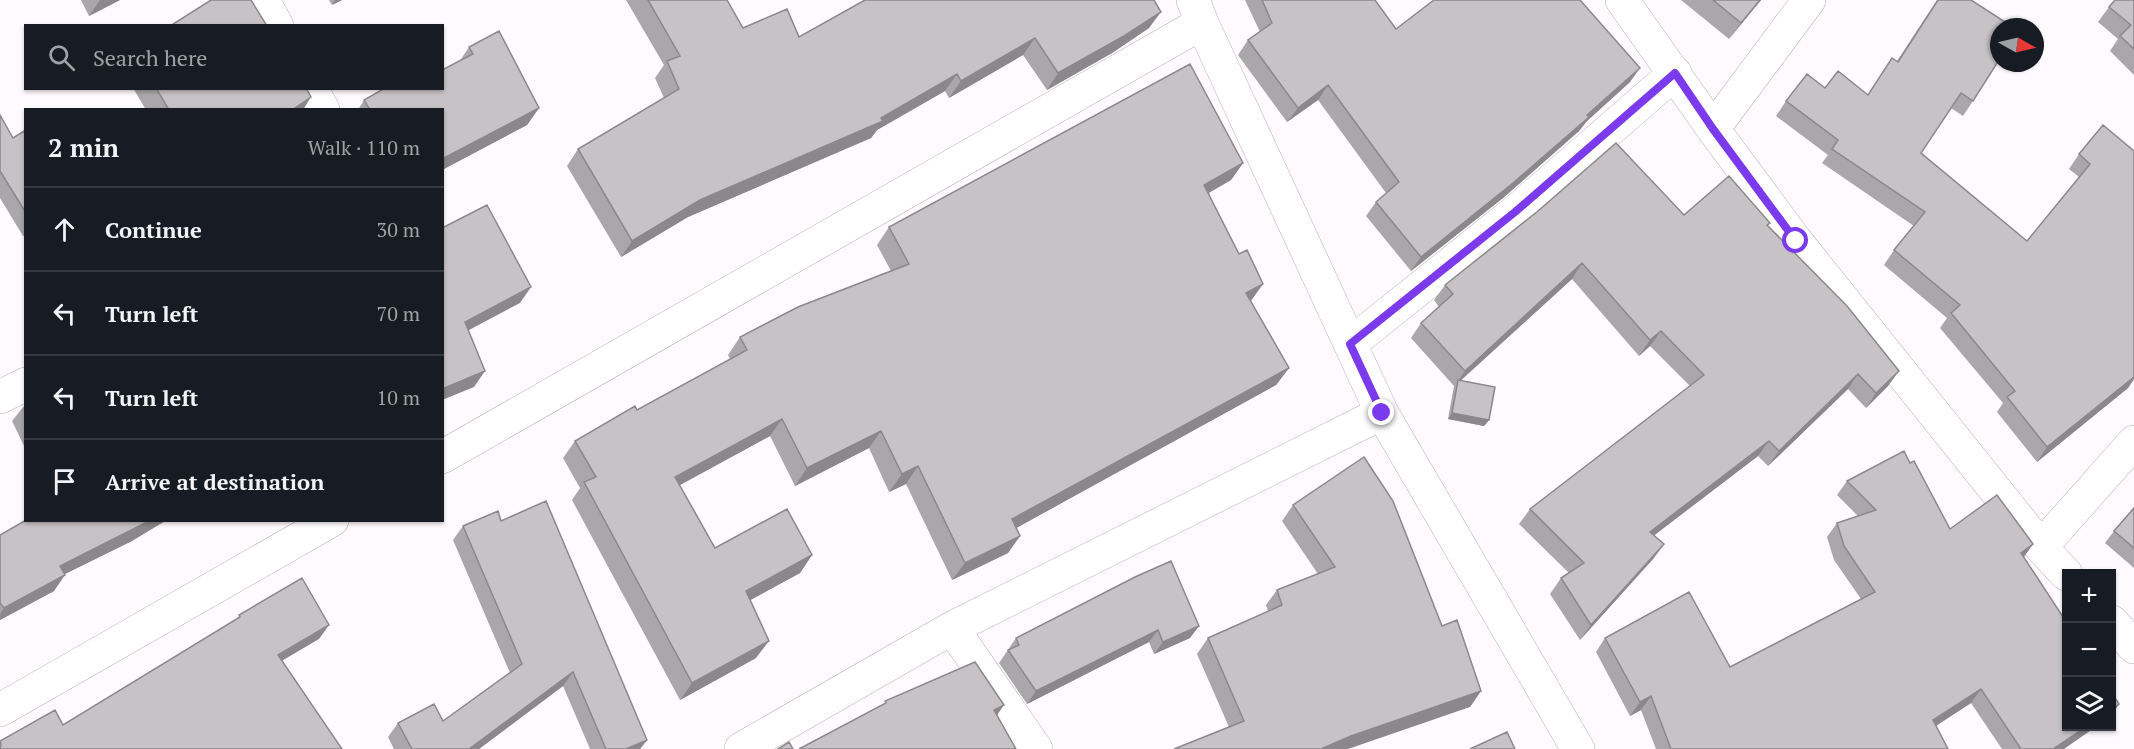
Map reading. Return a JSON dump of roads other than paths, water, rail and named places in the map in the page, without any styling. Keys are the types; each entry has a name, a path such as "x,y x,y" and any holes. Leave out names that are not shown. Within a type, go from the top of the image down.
{"street":[{"path":"263,0 276,24"},
{"path":"1622,0 1796,241 2041,547 2062,569"},
{"path":"1713,129 1809,0"},
{"path":"444,456 1197,11 1382,413 1578,749"},
{"path":"1350,344 1515,212 1675,73"},
{"path":"312,90 322,108"},
{"path":"0,397 24,385"},
{"path":"741,749 952,628 1382,413"},
{"path":"2041,547 2134,442"},
{"path":"0,710 329,522"},
{"path":"2113,623 2134,647"},
{"path":"952,628 1036,749"}]}
